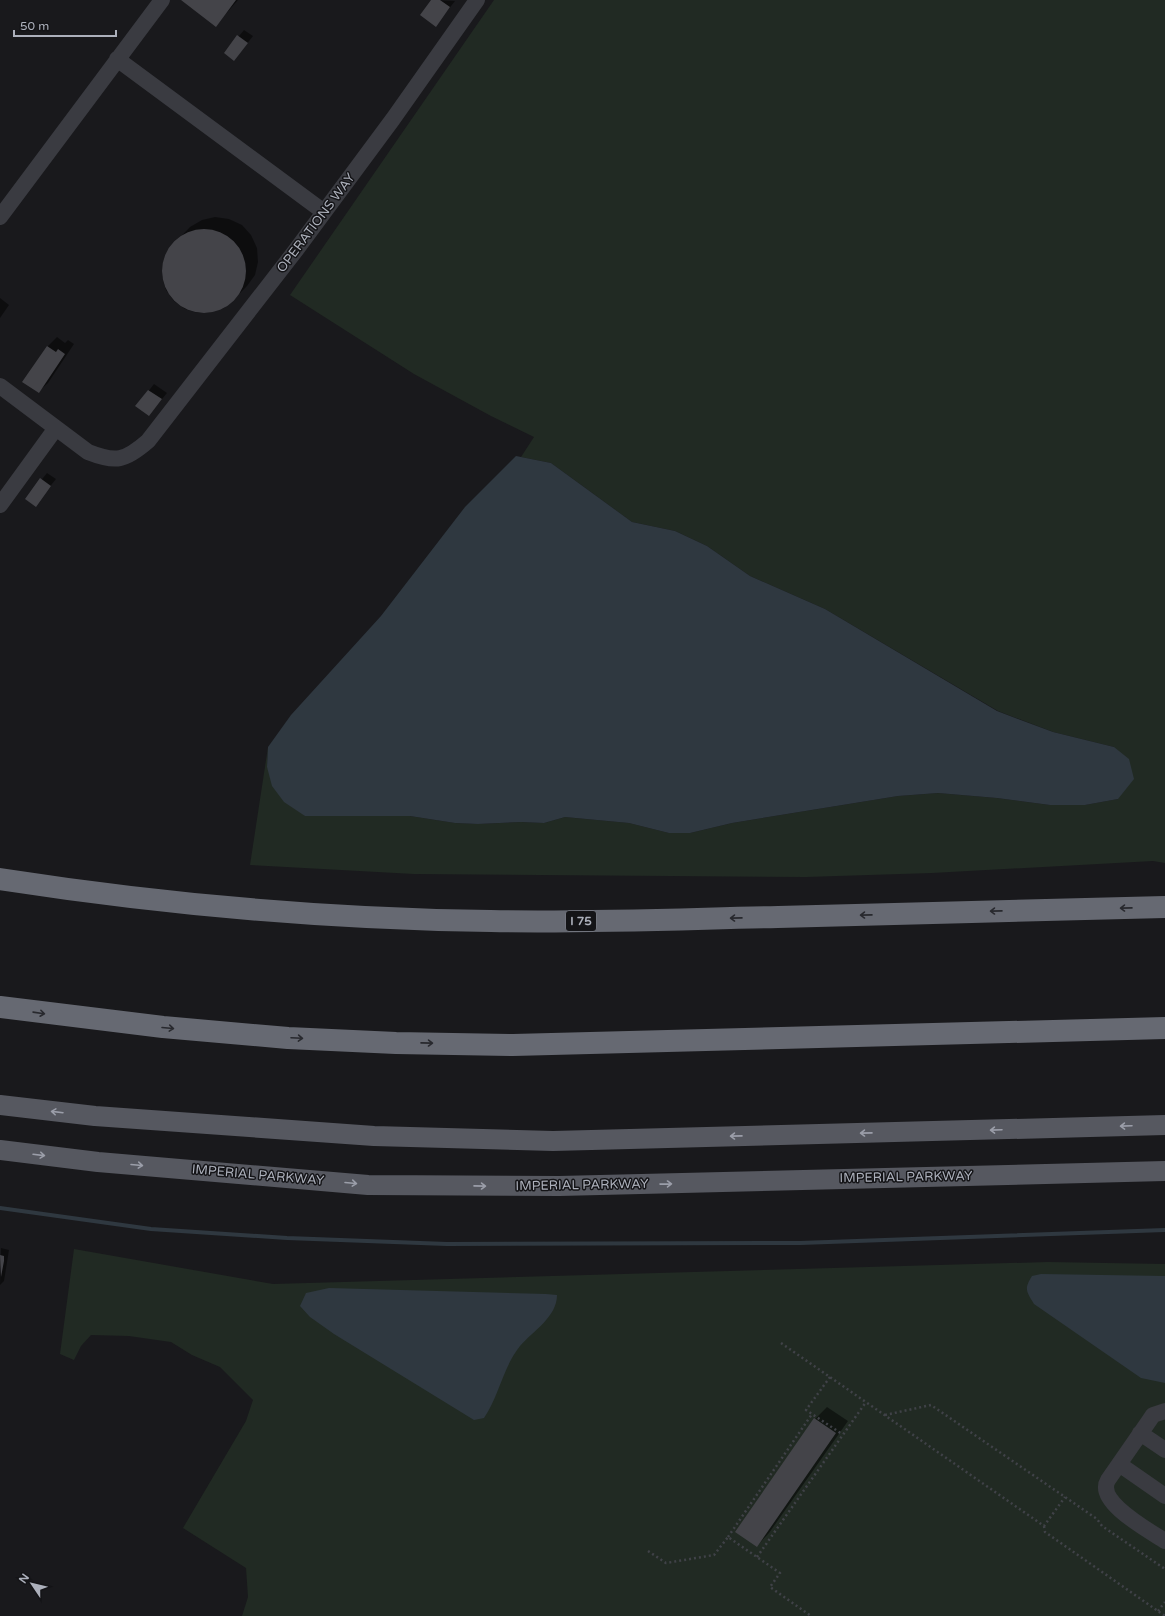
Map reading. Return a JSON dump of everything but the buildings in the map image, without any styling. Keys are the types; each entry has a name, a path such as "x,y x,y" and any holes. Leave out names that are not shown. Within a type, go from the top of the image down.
{"highway":[{"name":"I 75","path":"0,879 166,901 266,911 382,918 490,921 606,921 1165,907"},
{"path":"0,1007 163,1027 288,1038 396,1043 513,1045 1165,1028"}],"main road":[{"path":"0,1105 95,1116 374,1136 553,1141 1165,1125"},
{"name":"IMPERIAL PARKWAY","path":"0,1150 98,1162 368,1185 559,1186 1165,1171"}],"lane":[{"path":"0,217 162,0"},
{"name":"OPERATIONS WAY","path":"0,386 88,452 104,458 117,459 132,455 148,441 324,212 478,0"},
{"path":"117,59 324,212"},
{"path":"0,505 56,428"},
{"path":"1165,1412 1153,1416 1106,1484 1107,1496 1116,1507 1165,1541"},
{"path":"1140,1433 1165,1450"},
{"path":"1119,1464 1165,1496"}],"path":[{"path":"781,1343 1044,1526"},
{"path":"830,1377 806,1410 842,1434"},
{"path":"757,1557 842,1434 866,1402"},
{"path":"885,1415 931,1405 1097,1519 1102,1526 1165,1569"},
{"path":"648,1550 666,1563 714,1555 812,1414"},
{"path":"1065,1497 1044,1526 1045,1532 1163,1616"},
{"path":"728,1536 780,1573 770,1587 812,1616"},
{"path":"1158,1611 1165,1602"}],"shaded area":[{"path":"494,0 1165,0 1165,863 1153,861 932,873 806,877 414,874 250,865 268,747 267,767 305,816 410,816 455,823 478,824 521,822 544,823 565,817 629,823 669,833 690,833 732,823 898,796 938,793 997,798 1050,805 1085,805 1118,799 1114,747 1053,732 998,711 825,609 750,576 707,546 675,531 632,522 551,463 521,457 534,437 491,416 414,374 290,295"},
{"path":"516,456 551,463 632,522 675,531 707,546 750,576 825,609 997,711 1053,732 1114,747 1129,759 1134,779 1118,799 1085,805 1050,805 997,798 938,793 898,796 732,823 690,833 669,833 629,823 565,817 544,823 521,822 478,824 455,823 410,816 305,816 284,802 272,786 267,767 268,747 291,715 381,616 465,507"},
{"path":"74,1249 273,1284 1048,1262 1165,1264 1165,1616 242,1616 248,1597 246,1568 183,1528 246,1421 253,1400 220,1367 192,1355 171,1342 129,1336 91,1335 81,1346 74,1360 60,1354"},
{"path":"1041,1274 1165,1276 1165,1383 1141,1378 1034,1304 1028,1293 1027,1287 1032,1276"},
{"path":"329,1288 557,1295 556,1303 549,1317 514,1354 494,1400 484,1418 474,1420 334,1334 310,1317 300,1306 306,1293"}],"waterway":[{"path":"0,1208 151,1229 287,1238 447,1244 800,1243 1165,1230"}]}
